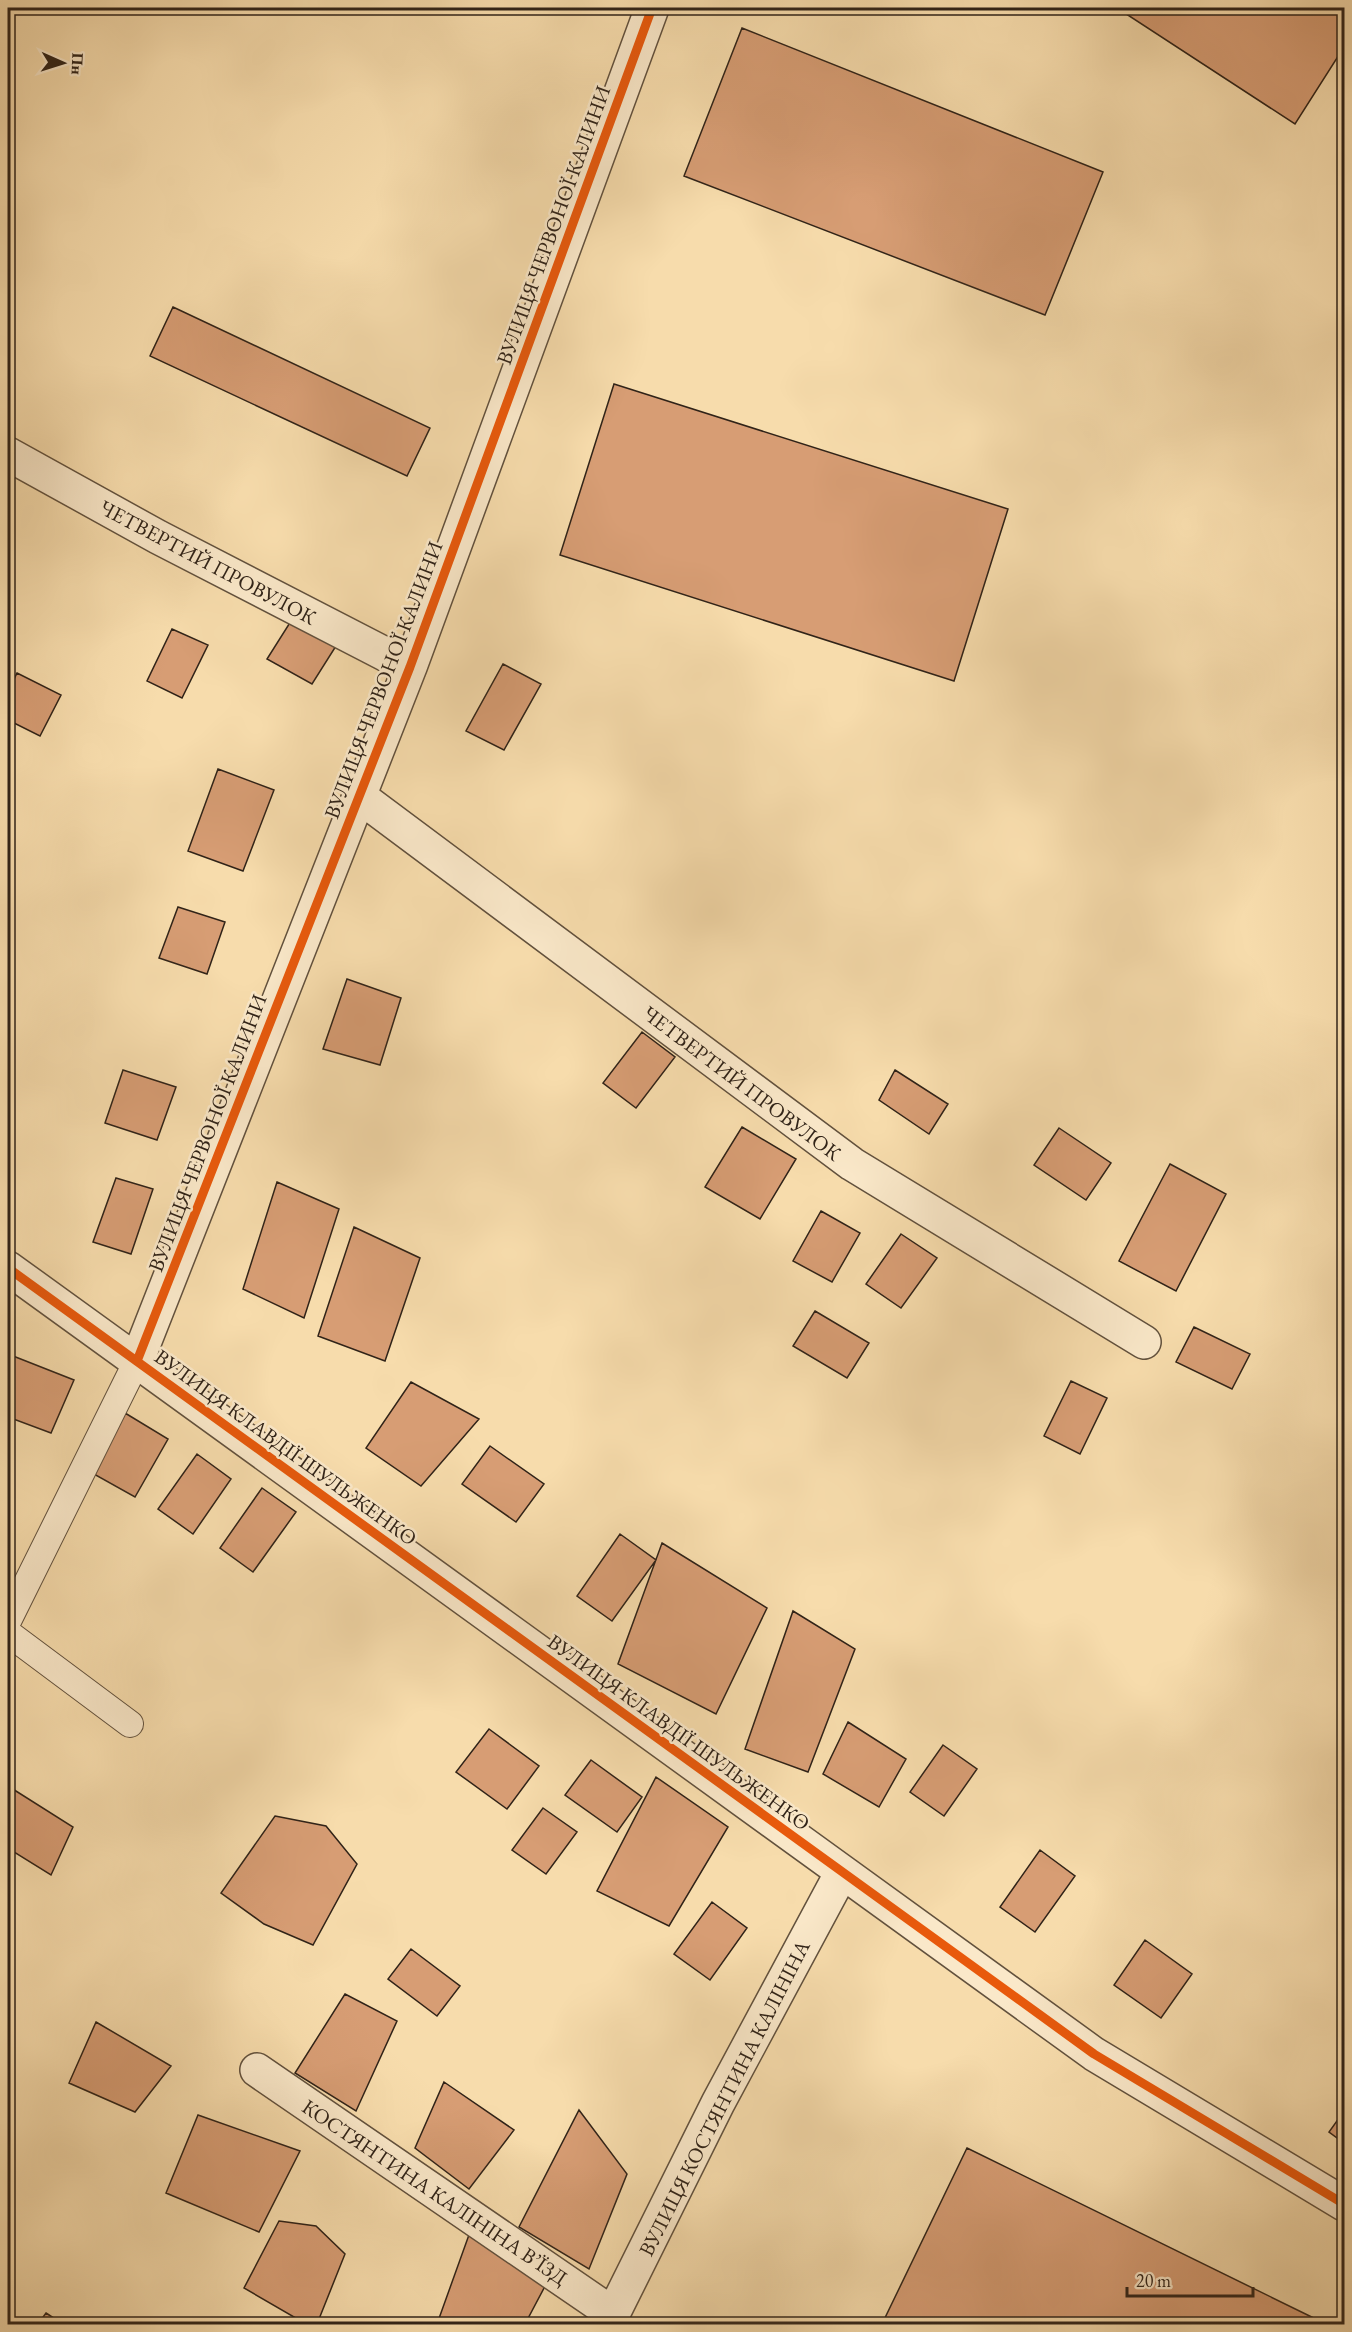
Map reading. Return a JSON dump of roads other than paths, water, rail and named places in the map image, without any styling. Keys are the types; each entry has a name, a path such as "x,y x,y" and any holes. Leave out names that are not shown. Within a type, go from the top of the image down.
{"street":[{"name":"ВУЛИЦЯ ЧЕРВОНОЇ КАЛИНИ","path":"137,1361 410,667 652,8"},
{"name":"ЧЕТВЕРТИЙ ПРОВУЛОК","path":"8,454 158,537 410,667"},
{"name":"ЧЕТВЕРТИЙ ПРОВУЛОК","path":"359,796 852,1164 1144,1342"},
{"name":"ВУЛИЦЯ КЛАВДІЇ ШУЛЬЖЕНКО","path":"8,1268 1094,2054 1344,2204"},
{"name":"ВУЛИЦЯ КОСТЯНТИНА КАЛІНІНА","path":"610,2319 718,2103 842,1872"},
{"name":"КОСТЯНТИНА КАЛІНІНА В’ЇЗД","path":"257,2070 610,2319"}],"lane":[{"path":"8,1621 137,1361"},
{"path":"8,1632 130,1724"}]}
